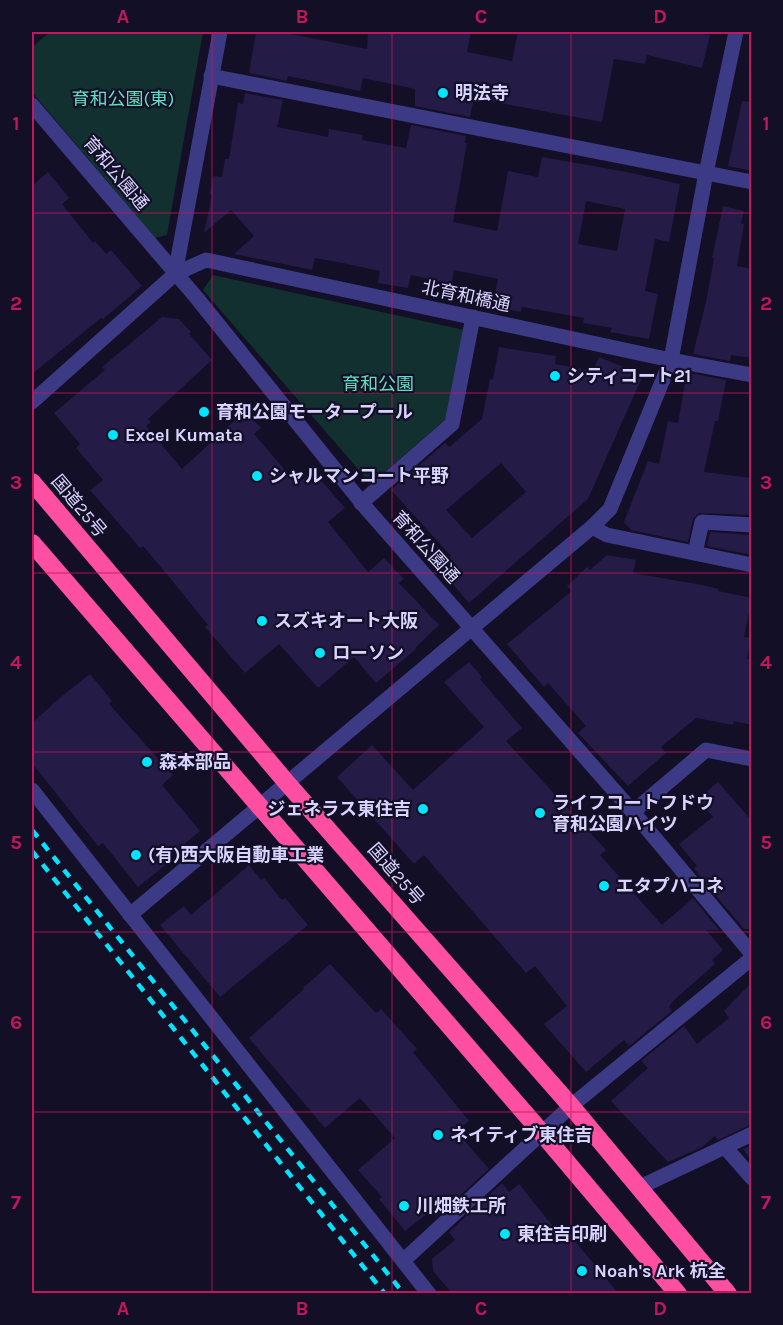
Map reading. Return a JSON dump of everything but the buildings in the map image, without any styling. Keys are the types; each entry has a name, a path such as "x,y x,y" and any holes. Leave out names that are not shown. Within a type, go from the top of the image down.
{"highway":[{"name":"国道25号","path":"32,482 287,783 571,1106 728,1293"},
{"path":"32,543 261,806 678,1293"}],"street":[{"path":"175,274 220,32"},
{"path":"130,915 592,527 610,509 671,360 706,172 736,32"},
{"path":"211,76 752,182"},
{"name":"育和公園通","path":"32,105 175,274 361,503 633,812 752,956"},
{"name":"北育和橋通","path":"32,402 175,274 206,260 671,360 752,375"},
{"path":"361,503 452,424 473,317"},
{"path":"695,553 702,522 752,525"},
{"path":"592,527 607,535 752,565"},
{"path":"633,812 706,750 752,759"},
{"path":"32,790 429,1293"},
{"path":"403,1261 571,1106 752,956"},
{"path":"640,1187 752,1134"},
{"path":"725,1147 752,1178"}],"green space":[{"name":"育和公園(東)","path":"50,32 203,32 167,235 155,238 32,92 32,47"},
{"name":"育和公園","path":"213,275 464,330 446,419 371,484 203,290"}],"railway":[{"path":"32,830 404,1294"},
{"path":"32,851 385,1294"}],"place":[{"name":"明法寺","path":"443,93"},
{"name":"シティコート21","path":"555,376"},
{"name":"育和公園モータープール","path":"204,412"},
{"name":"Excel Kumata","path":"113,435"},
{"name":"シャルマンコート平野","path":"257,476"},
{"name":"スズキオート大阪","path":"262,621"},
{"name":"ローソン","path":"320,653"},
{"name":"森本部品","path":"147,762"},
{"name":"ジェネラス東住吉","path":"423,809"},
{"name":"ライフコートフドウ 育和公園ハイツ","path":"540,813"},
{"name":"(有)西大阪自動車工業","path":"136,855"},
{"name":"エタプハコネ","path":"604,886"},
{"name":"ネイティブ東住吉","path":"438,1135"},
{"name":"川畑鉄工所","path":"404,1206"},
{"name":"東住吉印刷","path":"505,1234"},
{"name":"Noah's Ark 杭全","path":"582,1271"}]}
